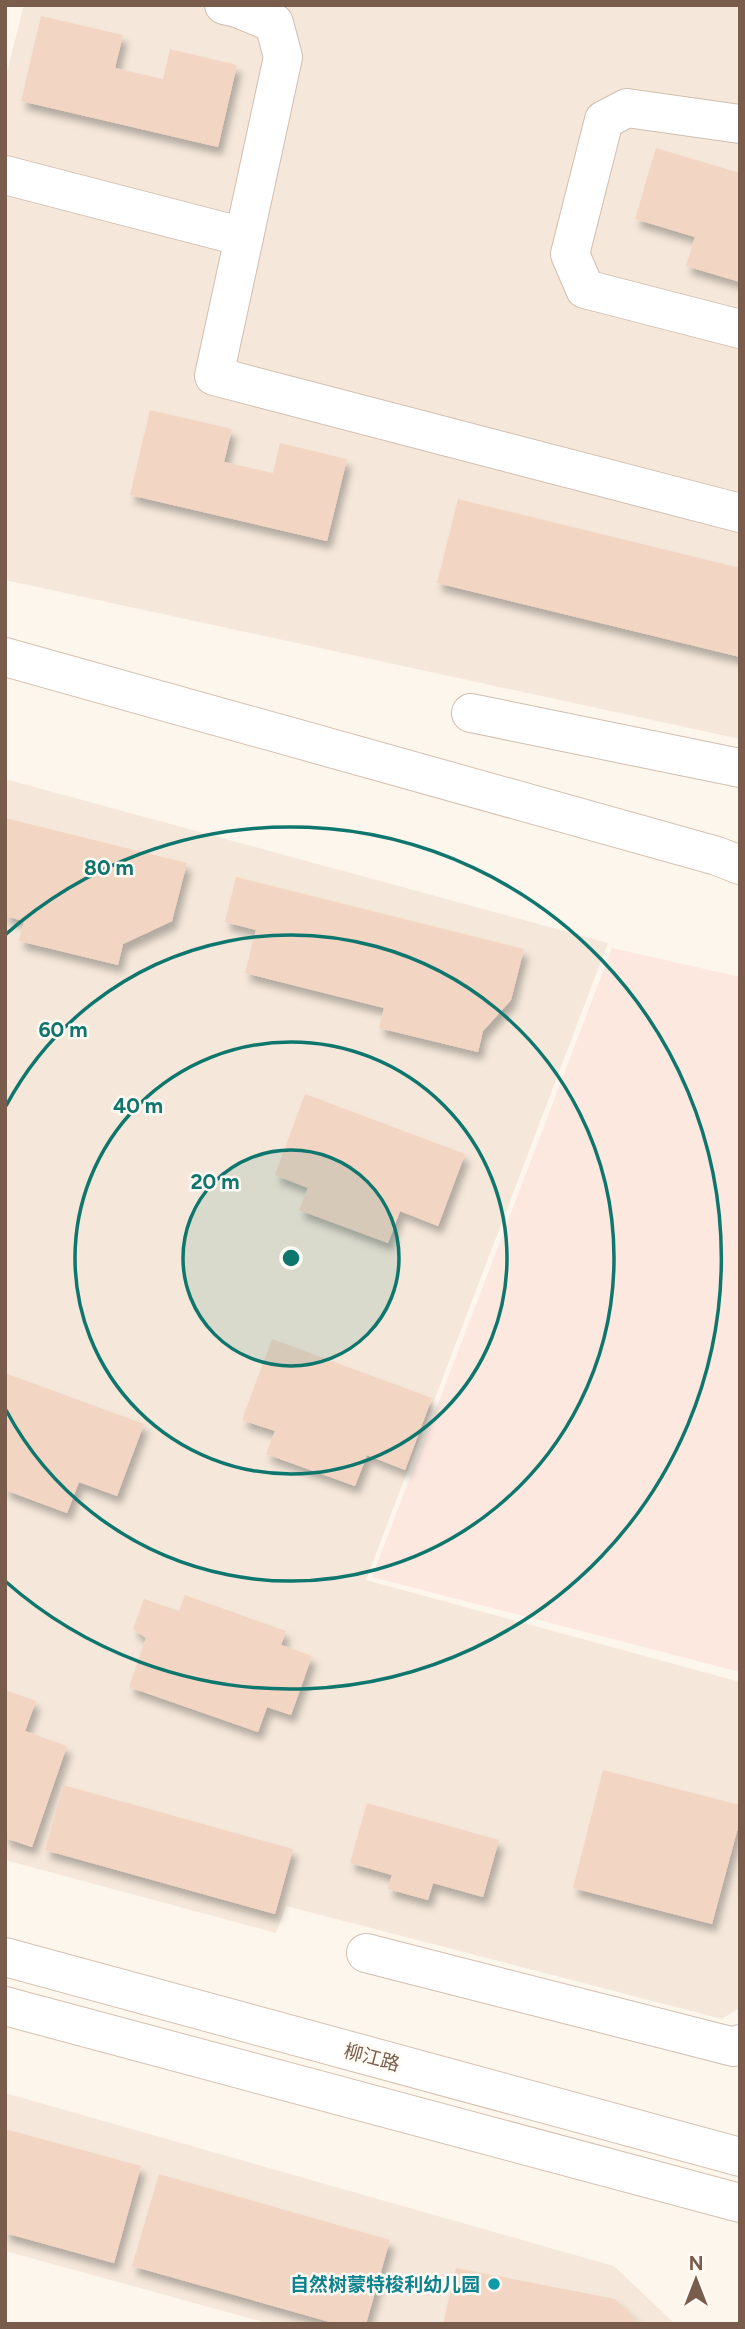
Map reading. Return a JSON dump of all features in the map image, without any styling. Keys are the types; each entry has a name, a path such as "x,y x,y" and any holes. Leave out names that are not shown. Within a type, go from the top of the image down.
{"street":[{"path":"224,5 274,23 283,57 214,376 740,513"},
{"path":"740,124 627,108 604,120 570,254 585,289 740,329"},
{"path":"5,175 244,237"},
{"path":"5,657 717,856 740,865"},
{"path":"471,713 740,768"},
{"path":"366,1954 734,2047 740,2044"},
{"name":"柳江路","path":"5,1958 740,2157"},
{"path":"5,2006 740,2203"}],"shaded area":[{"path":"24,5 740,5 740,739 5,580 5,80"},
{"path":"5,779 608,943 366,1580 740,1682 740,2007 722,2019 286,1906 276,1933 5,1860"},
{"path":"612,948 740,977 740,1672 372,1577"},
{"path":"5,2093 614,2266 675,2324 271,2324 5,2251"}],"building":[{"path":"41,16 123,35 115,68 163,79 170,49 237,65 218,147 21,101"},
{"path":"656,148 740,173 740,282 686,266 695,237 635,219"},
{"path":"150,410 232,429 224,462 273,473 280,443 347,459 327,541 130,495"},
{"path":"458,499 740,568 740,657 437,583"},
{"path":"5,818 187,863 172,921 123,944 118,965 19,941 24,921 5,916"},
{"path":"236,877 524,949 511,1000 483,1031 478,1052 379,1028 384,1008 245,973 256,930 225,922"},
{"path":"305,1094 465,1154 438,1226 400,1211 388,1243 299,1210 308,1188 275,1175"},
{"path":"272,1339 432,1398 405,1470 367,1455 355,1486 266,1454 275,1431 242,1420"},
{"path":"5,1373 144,1424 117,1496 79,1482 67,1513 5,1490"},
{"path":"185,1595 286,1631 281,1645 312,1656 291,1715 267,1707 258,1732 129,1687 146,1638 133,1629 144,1599 179,1611"},
{"path":"5,1690 36,1701 25,1731 67,1746 32,1847 5,1838"},
{"path":"603,1770 740,1805 740,1820 712,1924 573,1888"},
{"path":"63,1785 293,1849 275,1914 45,1850"},
{"path":"367,1803 499,1840 483,1897 433,1883 428,1900 388,1889 392,1875 350,1863"},
{"path":"5,2129 141,2166 114,2263 5,2233"},
{"path":"159,2174 390,2240 366,2324 337,2324 132,2266"},
{"name":"自然树蒙特梭利幼儿园","path":"456,2268 615,2299 640,2324 443,2324"}],"place":[{"name":"自然树蒙特梭利幼儿园","path":"494,2284"}]}
